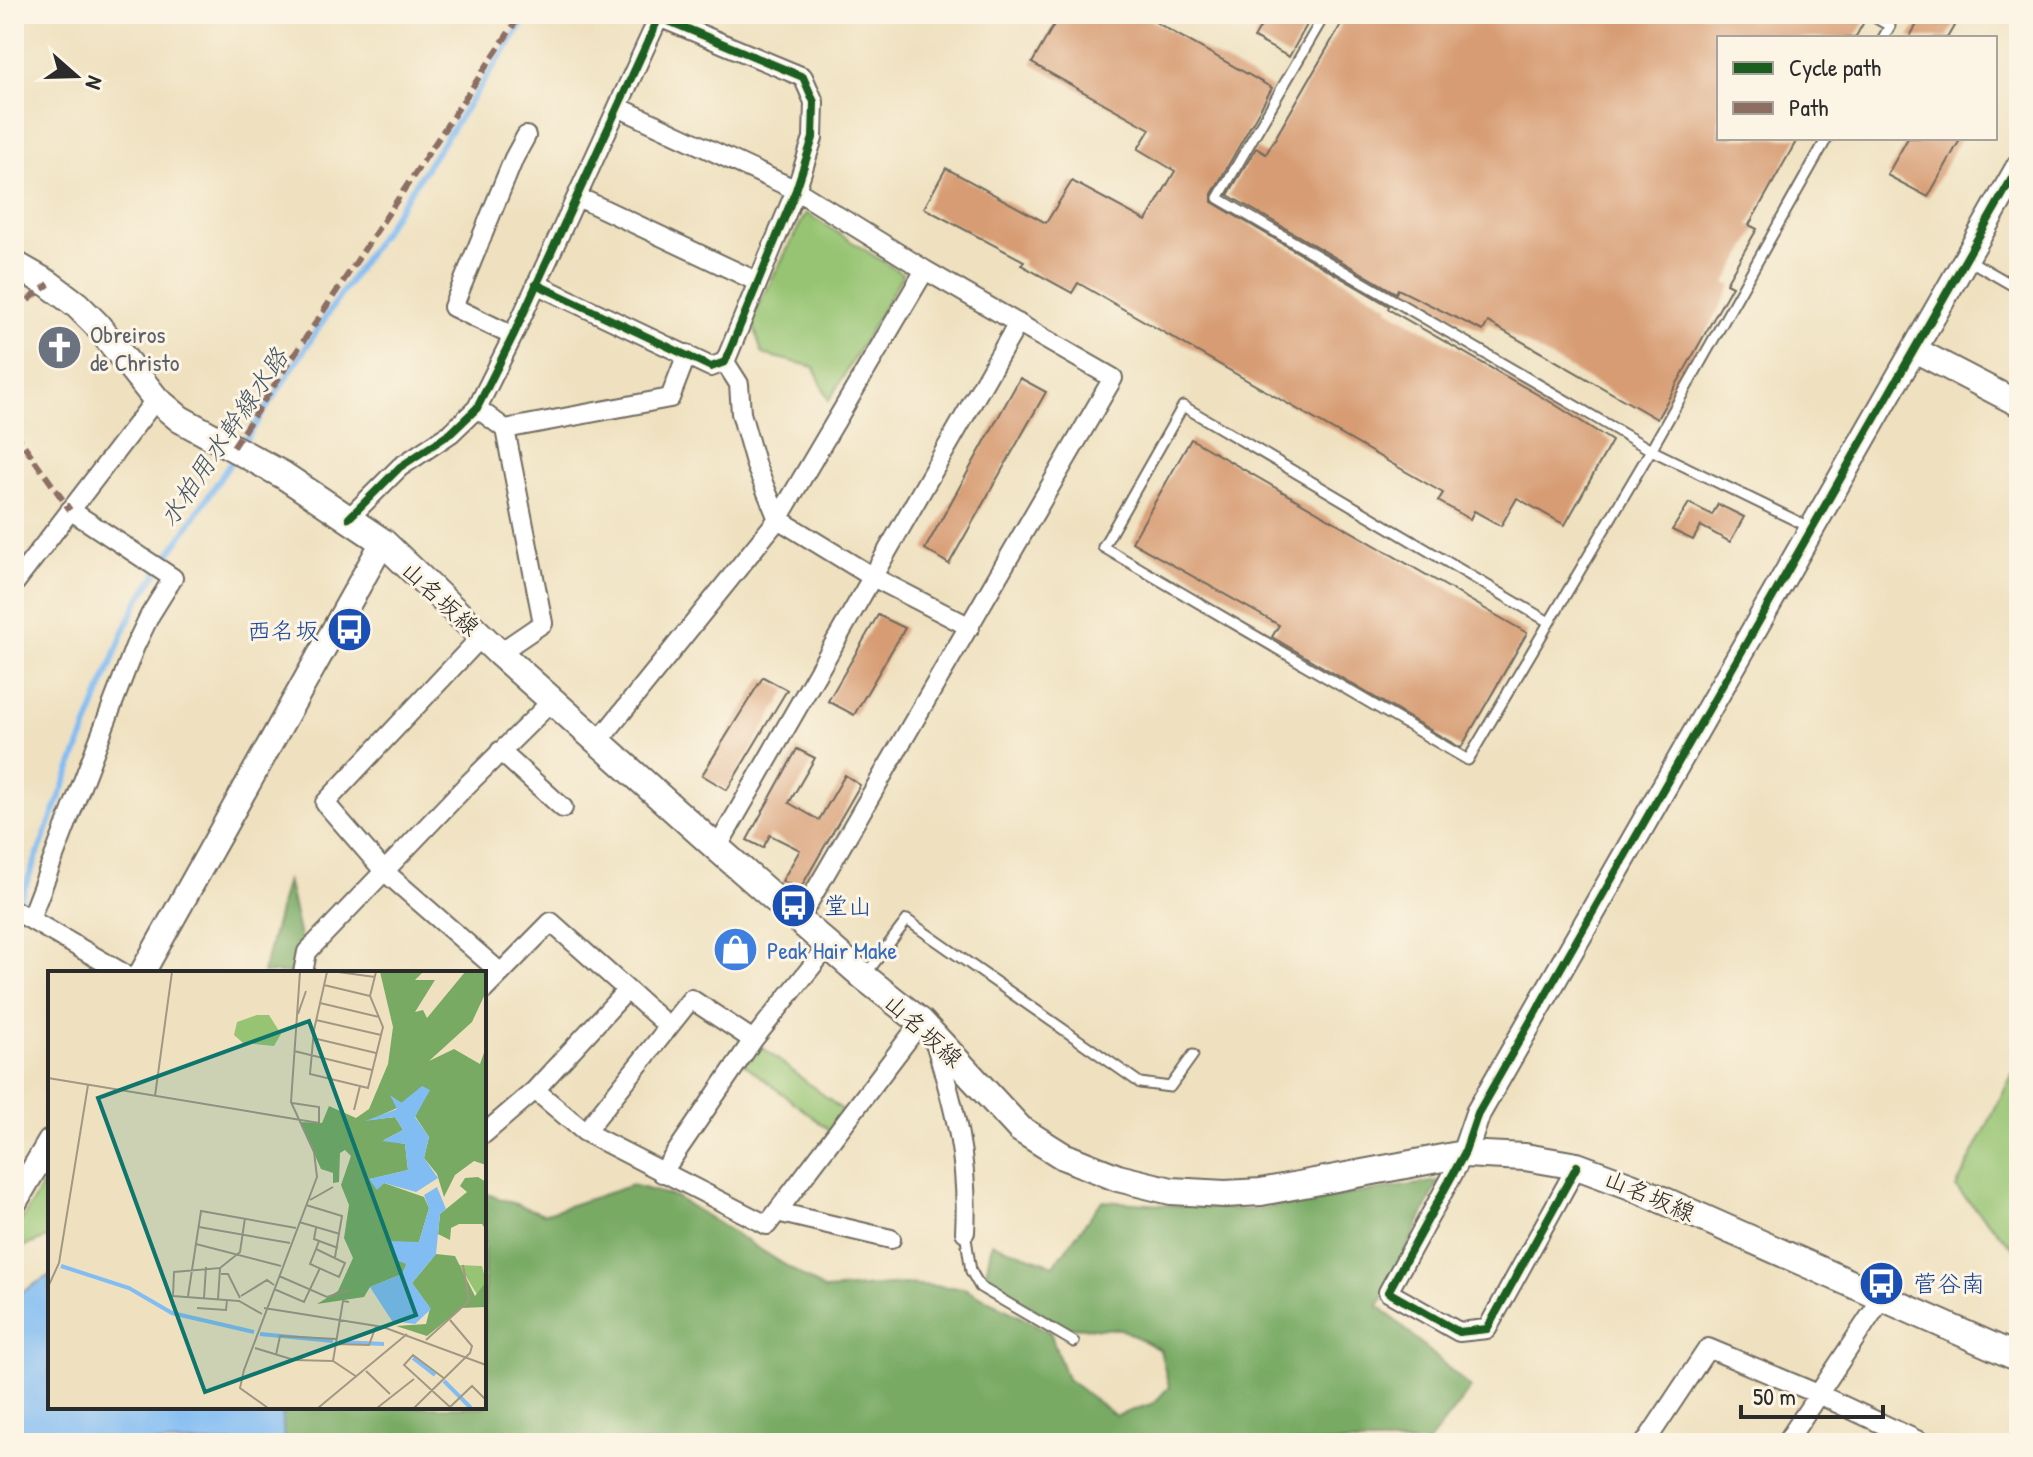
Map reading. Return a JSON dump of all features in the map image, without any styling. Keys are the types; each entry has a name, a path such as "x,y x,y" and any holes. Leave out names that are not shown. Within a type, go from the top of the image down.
{"main road":[{"name":"山名坂線","path":"14,264 49,284 87,315 156,399 180,419 283,475 383,542 552,701 864,977 926,1027 1020,1129 1063,1156 1118,1178 1171,1191 1225,1194 1261,1192 1464,1154 1525,1157 1577,1166 1631,1186 2019,1358"}],"street":[{"path":"349,518 400,467 451,433 477,408 513,336 536,284 578,197 659,17 803,77 814,102 813,138 796,190 725,362 711,367 536,284"},
{"path":"618,107 796,190 925,270 1113,378 799,919"},
{"path":"513,336 453,307 526,136"},
{"path":"1577,1166 1487,1329 1459,1332 1388,1292 1464,1154 1478,1113 2019,166"},
{"path":"578,197 758,282"},
{"path":"598,742 778,519 925,270"},
{"path":"717,848 1018,323"},
{"path":"1915,350 2019,404"},
{"path":"505,429 670,398 687,354"},
{"path":"725,362 739,384 741,413 756,466 778,519 871,576 970,627"},
{"path":"14,584 156,399"},
{"path":"477,408 505,429 543,623 490,644 325,803 384,871 501,973"},
{"path":"70,510 173,578 135,646 22,914 120,971"},
{"path":"143,971 383,542"},
{"path":"303,971 307,952 552,701"},
{"path":"500,751 563,808"},
{"path":"486,988 551,922 669,1027"},
{"path":"662,1173 753,1040 829,945"},
{"path":"486,1132 535,1090 627,990"},
{"path":"585,1132 691,999 753,1040"},
{"path":"535,1090 585,1132 767,1225 926,1027"},
{"path":"926,1027 958,1118 967,1191 965,1232"},
{"path":"18,1189 48,1145"},
{"path":"777,1212 891,1239"},
{"path":"1786,1443 1882,1298"},
{"path":"1645,1443 1708,1348 1923,1443"}],"lane":[{"path":"1325,14 1218,198 1651,450 1812,529"},
{"path":"1869,14 1890,26 1884,36"},
{"path":"1549,622 1183,406 1103,547 1468,760 1651,450 1826,140"},
{"path":"1967,259 2019,289"},
{"path":"864,977 907,920 1140,1083 1170,1087 1193,1055"},
{"path":"965,1232 971,1271 980,1287 1074,1342"}],"green space":[{"path":"806,213 903,274 829,401 814,367 762,354 752,318"},
{"path":"287,879 308,971 264,971"},
{"path":"753,1040 850,1116 836,1135 739,1060"},
{"path":"2019,1061 2019,1254 1956,1188"},
{"path":"48,1175 48,1238 14,1250 14,1233"},
{"path":"1439,1181 1379,1306 1471,1388 1428,1443 284,1443 282,1409 486,1409 486,1194 544,1214 632,1185 676,1197 825,1290 903,1284 964,1288 1050,1332 1067,1379 1116,1416 1154,1403 1169,1387 1160,1350 1121,1329 1061,1327 984,1282 992,1243 1054,1265 1102,1201 1248,1210"}],"water":[{"path":"48,1276 48,1409 282,1409 284,1443 14,1443 14,1297"}],"building":[{"path":"1060,14 1141,14 1272,88 1212,194 1212,202 1612,441 1565,525 1517,498 1501,526 1474,511 1470,519 1438,501 1443,493 1078,283 1072,293 1021,265 1024,261 924,208 946,168 1046,223 1072,181 1146,221 1175,171 1138,149 1150,129 1032,63"},
{"path":"1268,14 1313,14 1289,57 1254,38"},
{"path":"1347,14 1862,14 1865,20 1856,36 1717,36 1717,140 1797,140 1749,225 1757,229 1726,283 1732,286 1657,419 1488,322 1483,331 1398,289 1396,293 1228,195 1256,148 1266,154"},
{"path":"1923,14 1961,14 1948,36 1910,36"},
{"path":"1907,140 1960,140 1928,197 1887,175"},
{"path":"1020,378 1046,392 949,564 925,549"},
{"path":"1191,439 1527,633 1461,748 1272,637 1279,625 1132,542"},
{"path":"1689,503 1712,515 1718,504 1744,517 1730,542 1701,526 1693,540 1672,530"},
{"path":"878,615 905,628 854,715 828,701"},
{"path":"763,677 787,690 727,790 702,775"},
{"path":"797,749 815,758 789,803 819,820 845,775 860,785 800,889 782,881 800,850 770,835 763,848 747,840"}],"waterway":[{"name":"水柏用水幹線水路","path":"241,447 529,14"},
{"name":"水柏用水幹線水路","path":"17,908 138,601 235,456"}],"marked path":[{"path":"233,447 521,14"},
{"path":"14,311 49,284"},
{"path":"14,431 70,510"}],"cycle path":[{"path":"349,518 400,467 451,433 477,408 659,17 803,77 814,102 813,138 796,190 725,362 711,367 536,284"},
{"path":"1577,1166 1487,1329 1459,1332 1388,1292 1464,1154 1478,1113 2019,166"}],"place":[{"name":"Obreiros de Christo","path":"59,348"},
{"name":"西名坂","path":"350,630"},
{"name":"堂山","path":"793,905"},
{"name":"Peak Hair Make","path":"736,950"},
{"name":"菅谷南","path":"1882,1283"}]}
